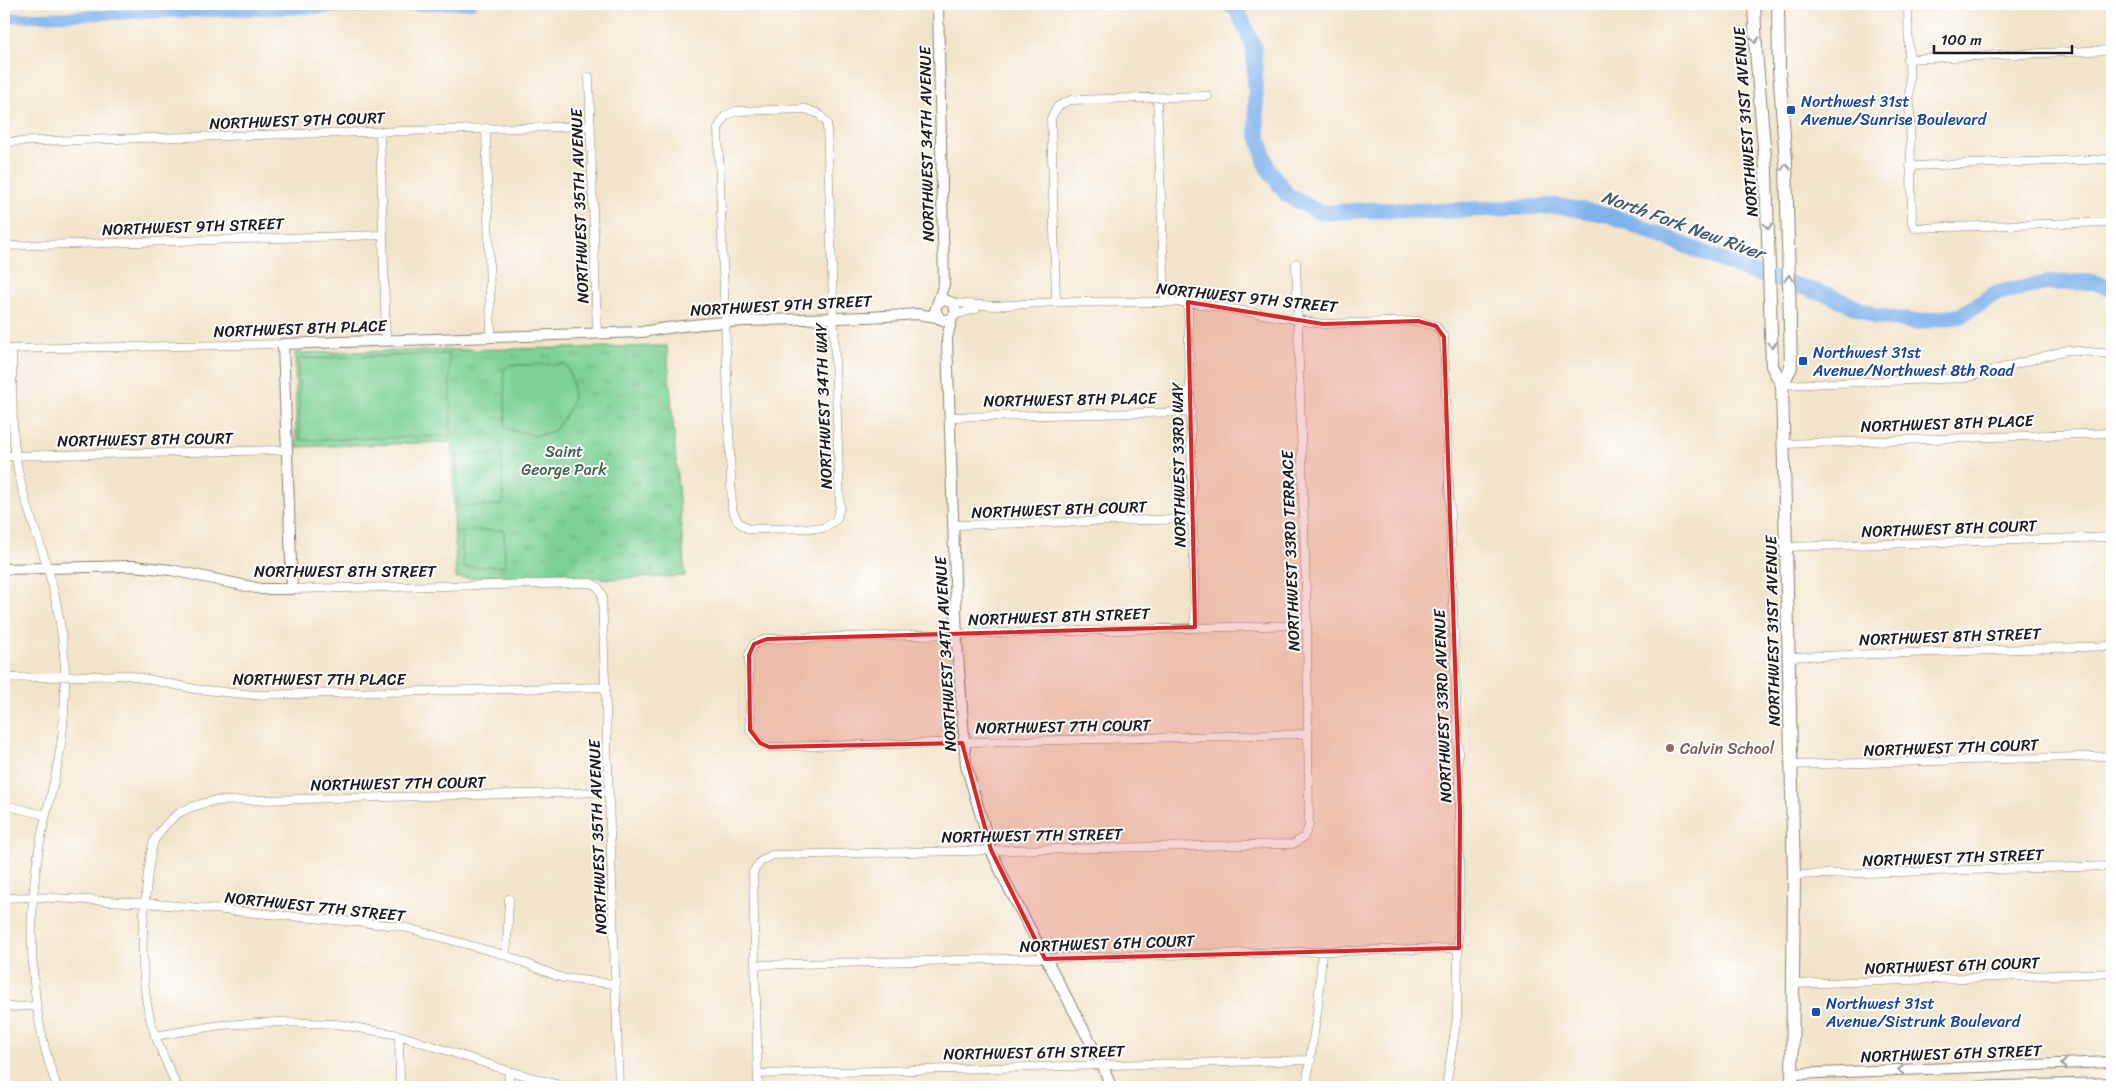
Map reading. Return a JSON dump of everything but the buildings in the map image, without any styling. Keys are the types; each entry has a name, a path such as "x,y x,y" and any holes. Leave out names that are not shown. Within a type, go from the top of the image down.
{"main road":[{"name":"NORTHWEST 31ST AVENUE","path":"1754,4 1766,171 1772,366 1782,385 1794,875 1792,1087"},
{"name":"NORTHWEST 31ST AVENUE","path":"1778,4 1789,251 1791,367 1782,385"},
{"path":"1766,171 1772,184 1787,198"}],"street":[{"path":"1908,4 1907,59 1910,166 1912,222 1915,228 2112,222"},
{"name":"NORTHWEST 34TH AVENUE","path":"938,9 944,284 938,303"},
{"path":"1907,59 2112,50"},
{"name":"NORTHWEST 35TH AVENUE","path":"589,77 597,334"},
{"path":"1056,302 1051,118 1058,106 1070,100 1208,96"},
{"path":"1157,97 1165,301"},
{"name":"NORTHWEST 34TH WAY","path":"806,109 819,114 827,123 834,317 840,507 836,520 823,528 748,529 738,522 732,509 718,129 725,116 736,111 806,109"},
{"name":"NORTHWEST 9TH COURT","path":"4,142 591,126"},
{"path":"486,128 491,337"},
{"path":"380,132 386,340"},
{"path":"1910,166 2112,159"},
{"name":"NORTHWEST 9TH STREET","path":"4,246 383,235"},
{"name":"NORTHWEST 33RD TERRACE","path":"1296,263 1296,320 1307,625 1309,826 1304,837"},
{"name":"NORTHWEST 34TH AVENUE","path":"944,284 952,302"},
{"path":"945,300 952,302 956,309 953,317 946,320 938,317 935,311 938,303 945,300"},
{"name":"NORTHWEST 9TH STREET","path":"953,317 969,310 995,306 1056,302 1165,301 1188,302 1323,324 1418,321 1436,326"},
{"name":"NORTHWEST 9TH STREET","path":"952,302 995,306"},
{"name":"NORTHWEST 33RD WAY","path":"1188,302 1192,412 1195,627"},
{"name":"NORTHWEST 9TH STREET","path":"908,315 938,303"},
{"name":"NORTHWEST 9TH STREET","path":"597,334 642,332 686,324 725,321 930,314 938,317"},
{"name":"NORTHWEST 34TH AVENUE","path":"938,317 947,338"},
{"name":"NORTHWEST 34TH AVENUE","path":"953,317 947,338 956,634 962,742 966,765 992,850 1045,959 1103,1066 1111,1087"},
{"name":"NORTHWEST 33RD AVENUE","path":"1436,326 1444,337 1460,812 1457,1017 1446,1087"},
{"name":"NORTHWEST 8TH PLACE","path":"8,349 283,344 597,334"},
{"path":"283,344 292,589"},
{"path":"8,349 15,456 21,484 48,568 59,624 65,677 63,722 57,770 38,851 34,897 36,1006 44,1048 57,1087"},
{"path":"1782,385 1965,378 2067,350 2112,354"},
{"name":"NORTHWEST 8TH PLACE","path":"950,417 1192,412"},
{"name":"NORTHWEST 8TH PLACE","path":"1783,444 2112,433"},
{"name":"NORTHWEST 8TH COURT","path":"4,456 286,450"},
{"name":"NORTHWEST 8TH COURT","path":"954,525 1194,519"},
{"name":"NORTHWEST 8TH COURT","path":"1786,547 2112,537"},
{"name":"NORTHWEST 8TH STREET","path":"4,569 133,566 171,570 262,589 591,583 598,587"},
{"name":"NORTHWEST 35TH AVENUE","path":"598,587 602,595 606,687 619,1087"},
{"name":"NORTHWEST 8TH STREET","path":"760,744 750,730 749,655 754,644 767,639 1307,625"},
{"name":"NORTHWEST 8TH STREET","path":"1789,657 2112,646"},
{"name":"NORTHWEST 7TH PLACE","path":"4,678 128,675 195,689 254,695 606,687"},
{"name":"NORTHWEST 7TH COURT","path":"760,744 769,747 1308,734"},
{"name":"NORTHWEST 7TH COURT","path":"1792,765 2112,756"},
{"name":"NORTHWEST 7TH COURT","path":"145,903 154,841 168,822 188,806 213,801 609,792"},
{"path":"4,805 45,815"},
{"name":"NORTHWEST 7TH STREET","path":"755,965 753,872 760,862 772,855 1293,844 1304,837"},
{"name":"NORTHWEST 7TH STREET","path":"1794,875 2112,866"},
{"name":"NORTHWEST 7TH STREET","path":"4,898 34,897 145,903 400,926 505,955 562,978 615,984"},
{"path":"505,955 510,899"},
{"path":"145,903 142,934 144,980 148,1009 155,1036 176,1087"},
{"name":"NORTHWEST 6TH COURT","path":"755,965 1459,948"},
{"path":"1306,1087 1311,1060 1322,951"},
{"path":"755,965 758,1087"},
{"name":"NORTHWEST 6TH COURT","path":"1793,984 2112,973"},
{"path":"4,1006 36,1006"},
{"path":"155,1036 221,1025 278,1022 336,1024 400,1035 509,1071 563,1086 609,1087"},
{"path":"400,1035 400,1087"},
{"name":"NORTHWEST 6TH STREET","path":"758,1074 1311,1060"},
{"name":"NORTHWEST 6TH STREET","path":"1792,1074 2112,1062"},
{"path":"509,1071 509,1087"},
{"path":"1966,1087 2112,1083"}],"highlighted area":[{"path":"1188,302 1323,324 1418,321 1436,326 1444,337 1460,812 1459,948 1045,959 991,850 962,743 769,747 760,743 750,730 749,655 754,644 767,639 1195,627"}],"green space":[{"name":"Saint George Park","path":"667,346 685,576 609,579 587,576 456,578 452,442 296,447 295,353"},
{"path":"449,354 451,436 300,440 298,359"},
{"path":"566,364 572,384 572,400 566,414 554,431 535,436 506,428 504,370 509,365"},
{"path":"502,454 503,505 458,506 457,455"},
{"path":"504,530 505,566 463,567 462,531"}],"waterway":[{"path":"4,18 472,4"},
{"name":"North Fork New River","path":"1228,4 1237,9 1254,48 1257,131 1267,167 1287,195 1321,213 1369,210 1438,211 1557,206 1610,215 1746,270 1831,296 1875,316 1916,322 1960,316 1996,293 2047,283 2093,282 2112,288"}],"place":[{"name":"Northwest 31st Avenue/Sunrise Boulevard","path":"1791,110"},
{"name":"Northwest 31st Avenue/Northwest 8th Road","path":"1803,361"},
{"name":"Calvin School","path":"1670,748"},
{"name":"Northwest 31st Avenue/Sistrunk Boulevard","path":"1816,1012"}]}
